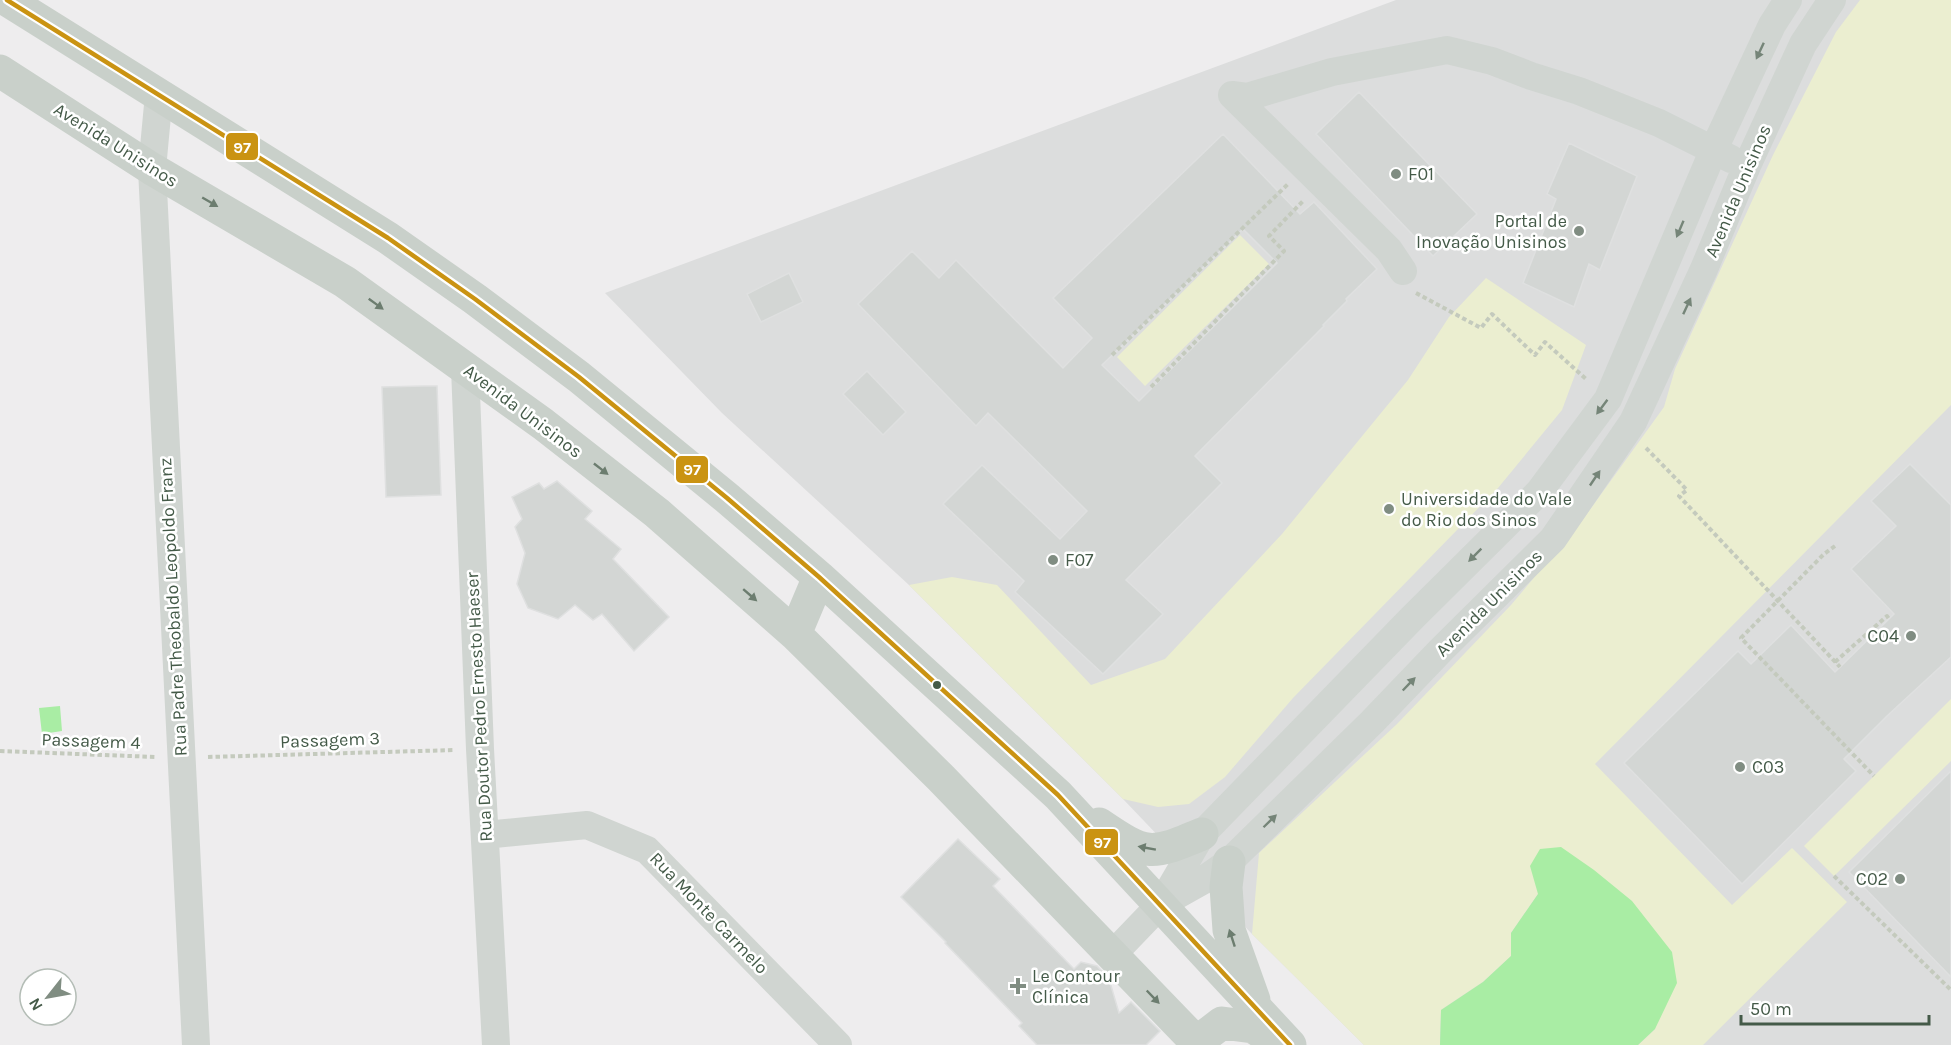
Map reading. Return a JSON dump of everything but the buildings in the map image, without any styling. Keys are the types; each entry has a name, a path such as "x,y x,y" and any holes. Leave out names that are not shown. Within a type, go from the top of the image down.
{"main road":[{"path":"7,0 387,238 476,299 588,384 819,577 1058,795 1290,1045"},
{"name":"Avenida Unisinos","path":"0,72 152,169 345,282 543,424 657,513 795,634 941,778 1197,1044"},
{"path":"795,634 819,577"},
{"path":"1058,795 1127,843 1151,851 1167,848 1202,834"},
{"path":"1229,862 1226,886 1229,930 1258,1013"},
{"path":"1197,1044 1222,1023 1253,1027 1281,1045"}],"street":[{"name":"Avenida Unisinos","path":"1112,955 1161,904 1202,834 1412,618 1539,492 1608,399 1714,150 1772,25 1788,0"},
{"name":"Avenida Unisinos","path":"1161,904 1202,881 1229,862 1372,722 1553,539 1633,422 1704,269 1746,168 1803,44 1832,0"},
{"path":"1409,282 1389,250 1240,99 1332,72 1447,50 1492,61 1579,91 1659,123 1746,168"},
{"name":"Rua Padre Theobaldo Leopoldo Franz","path":"159,94 152,169 196,1045"},
{"name":"Rua Doutor Pedro Ernesto Haeser","path":"465,368 480,749 496,1045"},
{"name":"Rua Monte Carmelo","path":"485,835 587,825 647,850 838,1045"}],"path":[{"path":"1112,355 1290,183"},
{"path":"1151,387 1284,250 1269,236 1305,198"},
{"path":"1409,282 1481,328 1492,314 1534,355 1545,342 1608,399"},
{"path":"1640,442 1687,490 1679,496 1840,667"},
{"path":"1835,546 1824,554 1741,638 1874,776"},
{"path":"1835,662 1887,616 1889,619"},
{"name":"Passagem 3","path":"181,758 480,749"},
{"name":"Passagem 4","path":"0,751 181,758"},
{"path":"1834,876 1951,990"}],"shaded area":[{"name":"Universidade do Vale do Rio dos Sinos","path":"1396,0 1951,0 1951,1045 1364,1045 909,585 722,413 605,293"},
{"path":"1860,0 1951,0 1951,405 1595,764 1732,905 1792,848 1847,902 1703,1045 1638,1045 1655,1029 1538,894 1511,933 1511,956 1483,982 1441,1010 1440,1045 1364,1045 1252,934 1259,853 1397,724 1511,605 1581,522 1664,407 1675,369 1773,155 1836,32"},
{"path":"1240,235 1269,264 1145,386 1117,357"},
{"path":"1486,278 1586,345 1562,410 1498,488 1293,698 1225,777 1189,804 1158,807 1123,799 909,585 952,577 997,585 1091,685 1165,659 1282,534 1408,380 1449,317"},
{"path":"1951,699 1951,761 1834,876 1804,846"},
{"path":"60,706 62,731 42,734 39,708"},
{"path":"1561,847 1632,901 1672,952 1677,983 1655,1029 1638,1045 1440,1045 1441,1010 1483,982 1511,956 1511,933 1538,894 1530,866 1540,849"}],"transit line":[{"name":"97","path":"7,0 388,238 475,299 579,377 819,577 1058,795 1290,1045"}],"place":[{"name":"F01","path":"1396,174"},
{"name":"Portal de Inovação Unisinos","path":"1579,231"},
{"name":"Universidade do Vale do Rio dos Sinos","path":"1389,509"},
{"name":"F07","path":"1053,560"},
{"name":"C04","path":"1911,636"},
{"name":"C03","path":"1740,767"},
{"name":"C02","path":"1900,879"},
{"name":"Le Contour Clínica","path":"1018,986"}]}
